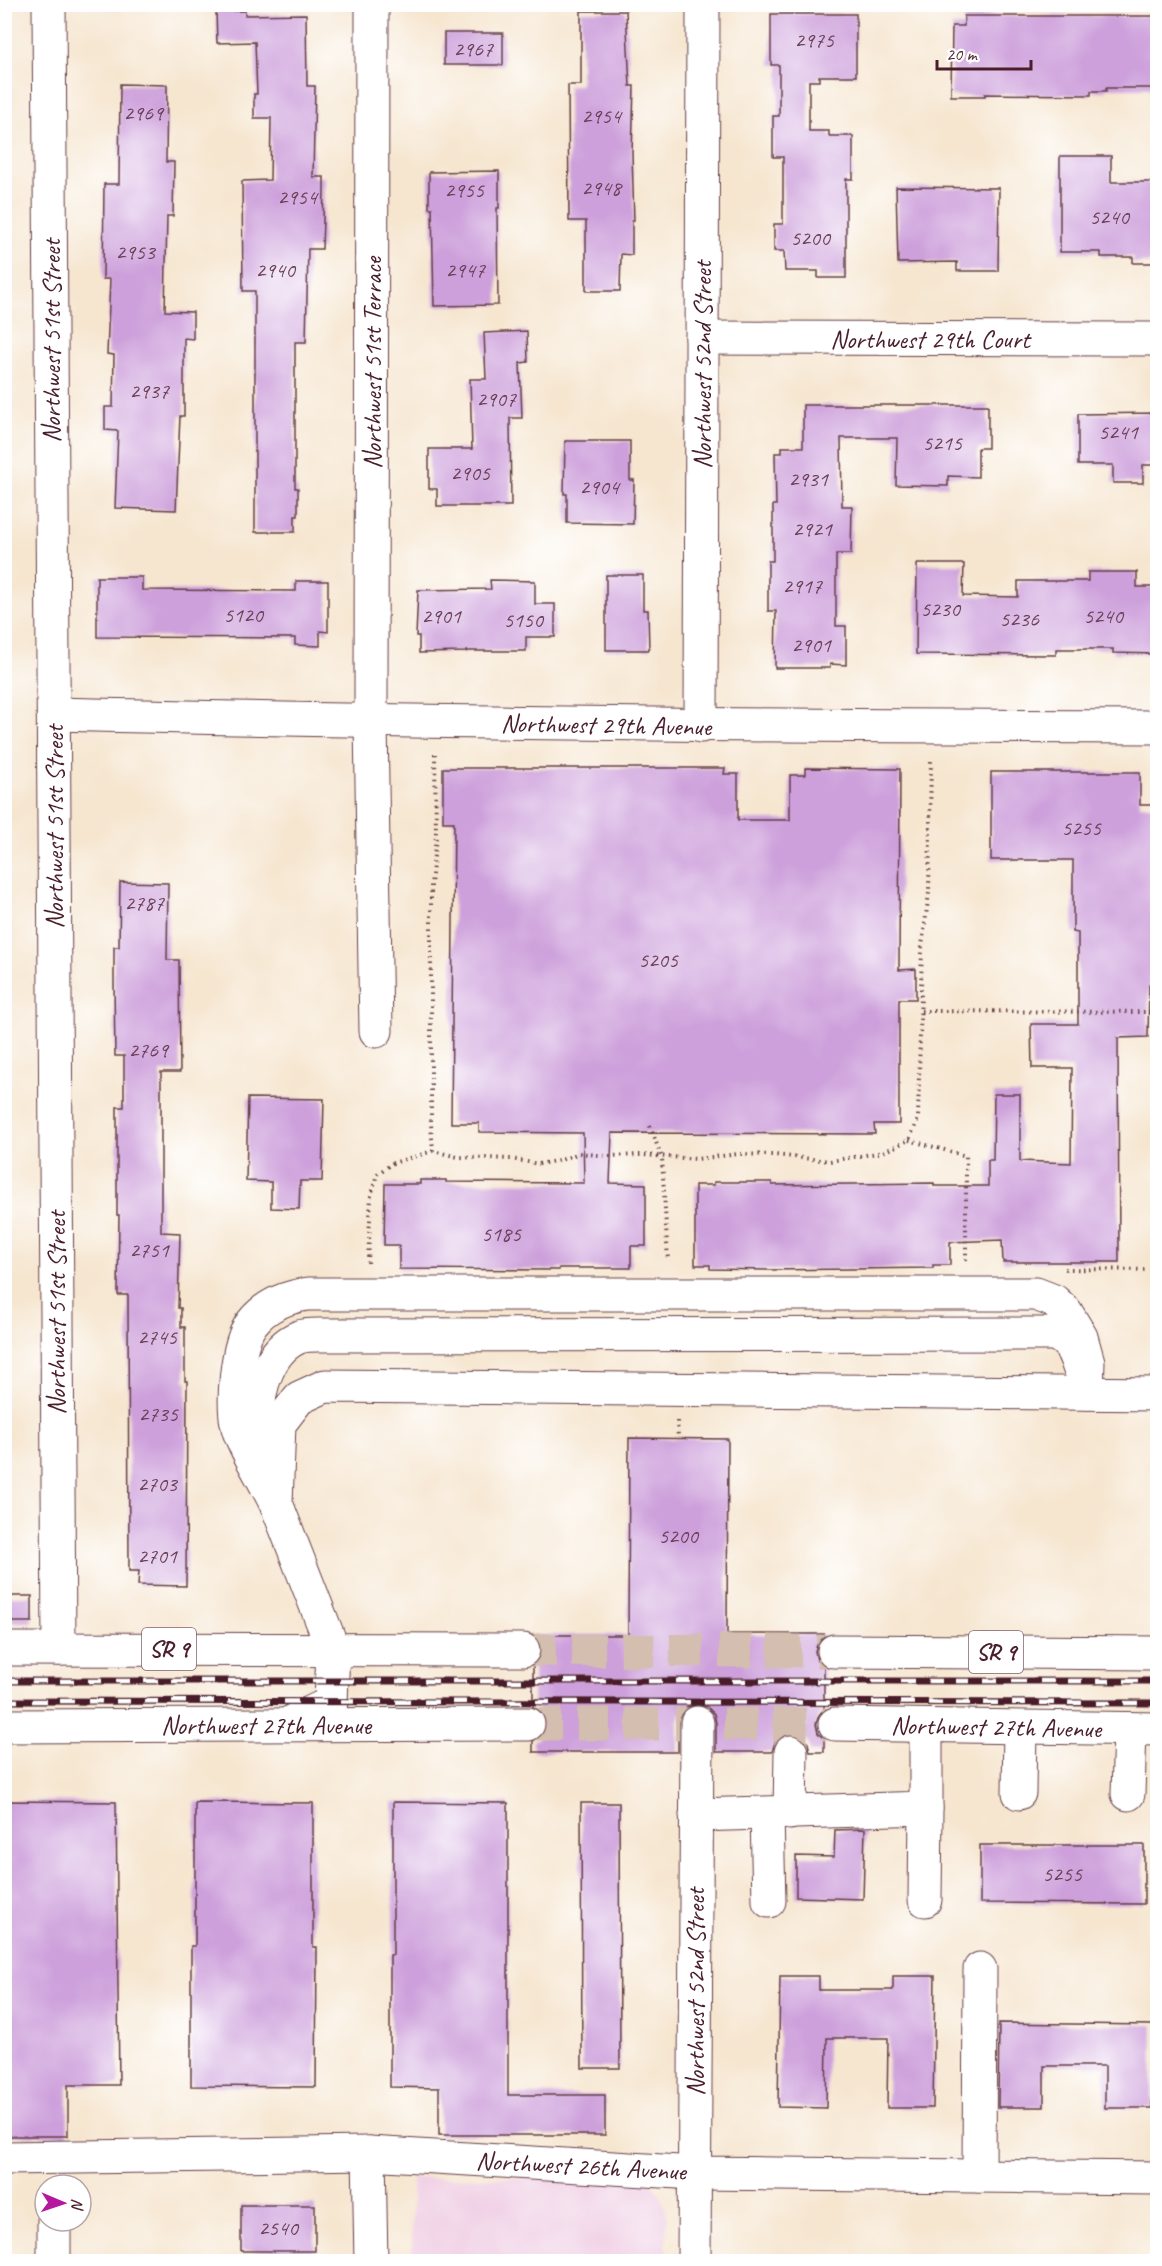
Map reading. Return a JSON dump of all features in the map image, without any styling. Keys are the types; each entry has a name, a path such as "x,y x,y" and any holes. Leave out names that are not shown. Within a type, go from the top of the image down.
{"street":[{"name":"Northwest 51st Street","path":"49,4 59,1649"},
{"name":"Northwest 51st Terrace","path":"372,4 371,722 375,1031"},
{"name":"Northwest 52nd Street","path":"701,726 703,4"},
{"name":"Northwest 29th Court","path":"702,338 1158,339"},
{"name":"Northwest 29th Avenue","path":"54,714 434,723 1158,727"},
{"path":"286,1724 332,1703 333,1649 276,1503 238,1430 235,1390 239,1355 251,1324 286,1297 308,1294 1036,1294 1054,1301 1066,1312 1081,1337 1088,1362 1087,1393"},
{"path":"276,1503 259,1421 260,1397 272,1363 283,1347 300,1336 1055,1334 1066,1339 1073,1351 1087,1393"},
{"path":"276,1503 279,1424 299,1398 325,1386 1158,1394"},
{"name":"SR 9","path":"4,1649 523,1650"},
{"name":"SR 9","path":"834,1651 1158,1653"},
{"name":"Northwest 52nd Street","path":"694,2262 697,1723"},
{"name":"Northwest 27th Avenue","path":"4,1726 528,1724"},
{"name":"Northwest 27th Avenue","path":"836,1724 1144,1729"},
{"path":"925,1900 926,1726"},
{"path":"1019,1793 1020,1728"},
{"path":"1128,1794 1144,1729"},
{"path":"768,1901 779,1814 791,1752"},
{"path":"696,1815 926,1808"},
{"path":"979,2176 980,1969"},
{"path":"369,2153 371,2262"},
{"name":"Northwest 26th Avenue","path":"4,2158 53,2171 369,2153 695,2172 1158,2178"},
{"path":"54,2233 54,2262"}],"path":[{"path":"433,1151 431,885 436,836 434,723"},
{"path":"909,1140 918,1119 922,946 929,893 932,726"},
{"path":"921,1011 1158,1012"},
{"path":"367,1294 371,1197 377,1174 393,1163 433,1151 458,1158 512,1159 539,1164 561,1160 579,1153 697,1159 738,1154 774,1155 830,1161 883,1152 909,1140 966,1156 966,1294"}],"shaded area":[{"path":"633,2177 650,2183 660,2193 666,2211 667,2261 412,2261 412,2178"}],"building":[{"path":"216,11 245,11 245,15 306,14 307,86 315,86 313,177 324,177 324,190 322,249 308,249 306,342 295,342 295,488 298,488 298,516 295,516 295,532 255,532 255,291 243,291 242,181 270,180 271,118 254,118 254,94 257,94 255,42 217,43"},
{"path":"581,11 626,11 630,86 634,86 632,153 634,221 632,221 632,255 621,254 620,291 586,291 586,221 569,221 568,85 581,85"},
{"path":"771,14 856,14 856,76 819,76 819,81 809,81 809,131 829,131 829,136 853,136 853,179 846,179 846,278 818,278 818,271 785,271 784,251 774,251 774,224 783,224 783,157 773,157 773,116 779,116 779,65 771,65"},
{"path":"964,16 1158,16 1158,88 1106,88 1106,91 1091,91 1091,95 951,96 952,26 964,26"},
{"path":"444,33 503,33 503,65 444,65"},
{"path":"120,84 167,85 166,162 174,162 173,216 167,216 165,311 193,312 193,339 184,338 184,416 180,416 176,510 115,508 118,431 105,430 105,407 113,407 114,355 107,354 110,279 103,279 104,184 119,184"},
{"path":"1060,156 1111,156 1111,182 1158,182 1158,263 1133,263 1133,257 1101,257 1101,252 1060,252"},
{"path":"499,171 498,305 434,306 429,172"},
{"path":"896,187 999,188 998,271 957,271 957,262 898,263"},
{"path":"527,331 528,362 520,363 522,418 510,418 511,506 437,506 437,489 429,489 429,449 472,449 470,379 486,379 484,333"},
{"path":"803,405 988,405 988,448 978,448 978,477 948,476 948,486 896,485 897,438 841,438 842,506 852,506 851,554 836,554 836,626 846,626 846,665 830,664 830,668 775,668 776,611 768,611 768,561 773,561 773,505 776,505 775,453 782,453 782,447 803,447"},
{"path":"1158,413 1155,465 1143,465 1143,483 1113,483 1113,465 1078,465 1078,414"},
{"path":"565,441 630,441 630,480 634,480 633,524 567,523 567,494 564,494"},
{"path":"917,564 964,564 963,596 1018,597 1018,581 1088,581 1088,572 1137,572 1137,587 1158,587 1158,654 1113,653 1113,649 1056,649 1056,655 916,654"},
{"path":"606,575 643,575 643,610 648,610 649,650 606,650"},
{"path":"97,577 142,577 142,590 296,591 296,581 328,581 328,632 320,631 320,646 295,645 295,638 97,637"},
{"path":"490,580 535,581 535,604 555,604 555,637 526,637 526,651 419,653 419,636 416,636 418,590 491,589"},
{"path":"443,768 725,768 724,774 738,774 738,820 790,820 790,775 805,775 805,768 900,769 899,970 916,969 916,999 899,999 899,1124 874,1124 875,1134 612,1133 610,1183 646,1184 646,1246 631,1246 631,1268 399,1269 399,1245 384,1245 385,1184 420,1184 420,1180 584,1183 583,1133 479,1132 479,1123 451,1123 454,822 443,822"},
{"path":"991,772 1140,772 1140,805 1156,805 1157,985 1149,985 1148,1037 1118,1038 1119,1262 1003,1262 1002,1240 950,1242 950,1265 933,1265 933,1268 767,1270 710,1269 710,1265 695,1265 695,1185 714,1185 714,1182 772,1182 772,1185 934,1183 934,1186 988,1186 988,1160 993,1160 994,1094 1020,1094 1020,1161 1071,1163 1072,1068 1032,1068 1031,1024 1078,1024 1078,933 1073,932 1073,860 991,860"},
{"path":"120,882 168,883 167,960 179,960 180,1072 161,1072 161,1232 180,1233 178,1308 181,1308 181,1327 185,1327 185,1381 187,1381 186,1586 138,1585 139,1571 129,1571 128,1295 118,1295 117,1107 124,1107 124,1056 115,1056 114,947 119,947"},
{"path":"248,1098 324,1099 322,1181 300,1181 299,1209 271,1208 271,1182 246,1181"},
{"path":"629,1438 728,1439 727,1634 824,1634 815,1651 817,1660 824,1667 824,1709 816,1724 818,1733 824,1739 824,1752 810,1752 808,1743 801,1736 791,1733 782,1735 775,1742 772,1752 716,1752 714,1714 707,1707 698,1704 687,1707 681,1714 678,1723 678,1752 533,1752 533,1741 544,1734 547,1725 544,1714 533,1707 533,1665 539,1659 542,1649 534,1635 628,1635"},
{"path":"4,1596 32,1596 32,1622 4,1622"},
{"path":"4,1801 116,1802 119,2085 68,2085 68,2136 4,2136"},
{"path":"195,1802 313,1803 313,1947 317,1947 316,2087 191,2086 191,1946 195,1946"},
{"path":"393,1802 508,1803 508,2095 605,2095 605,2135 439,2135 439,2088 390,2087"},
{"path":"581,1803 619,1803 620,2068 582,2068"},
{"path":"865,1829 863,1899 796,1897 796,1856 834,1857 835,1830"},
{"path":"980,1845 1144,1845 1144,1904 980,1903"},
{"path":"780,1976 819,1976 819,1990 893,1990 893,1976 935,1976 933,2108 887,2108 888,2038 827,2038 826,2108 778,2107"},
{"path":"999,2023 1153,2025 1152,2108 1105,2108 1105,2066 1044,2066 1044,2107 998,2107"},
{"path":"241,2205 315,2205 315,2251 241,2251"}],"tunnel":[{"path":"523,1650 834,1651"},
{"path":"528,1724 835,1724"},
{"path":"791,1724 791,1752"}],"railway":[{"path":"4,1681 1158,1681"},
{"path":"4,1701 1158,1703"}]}
